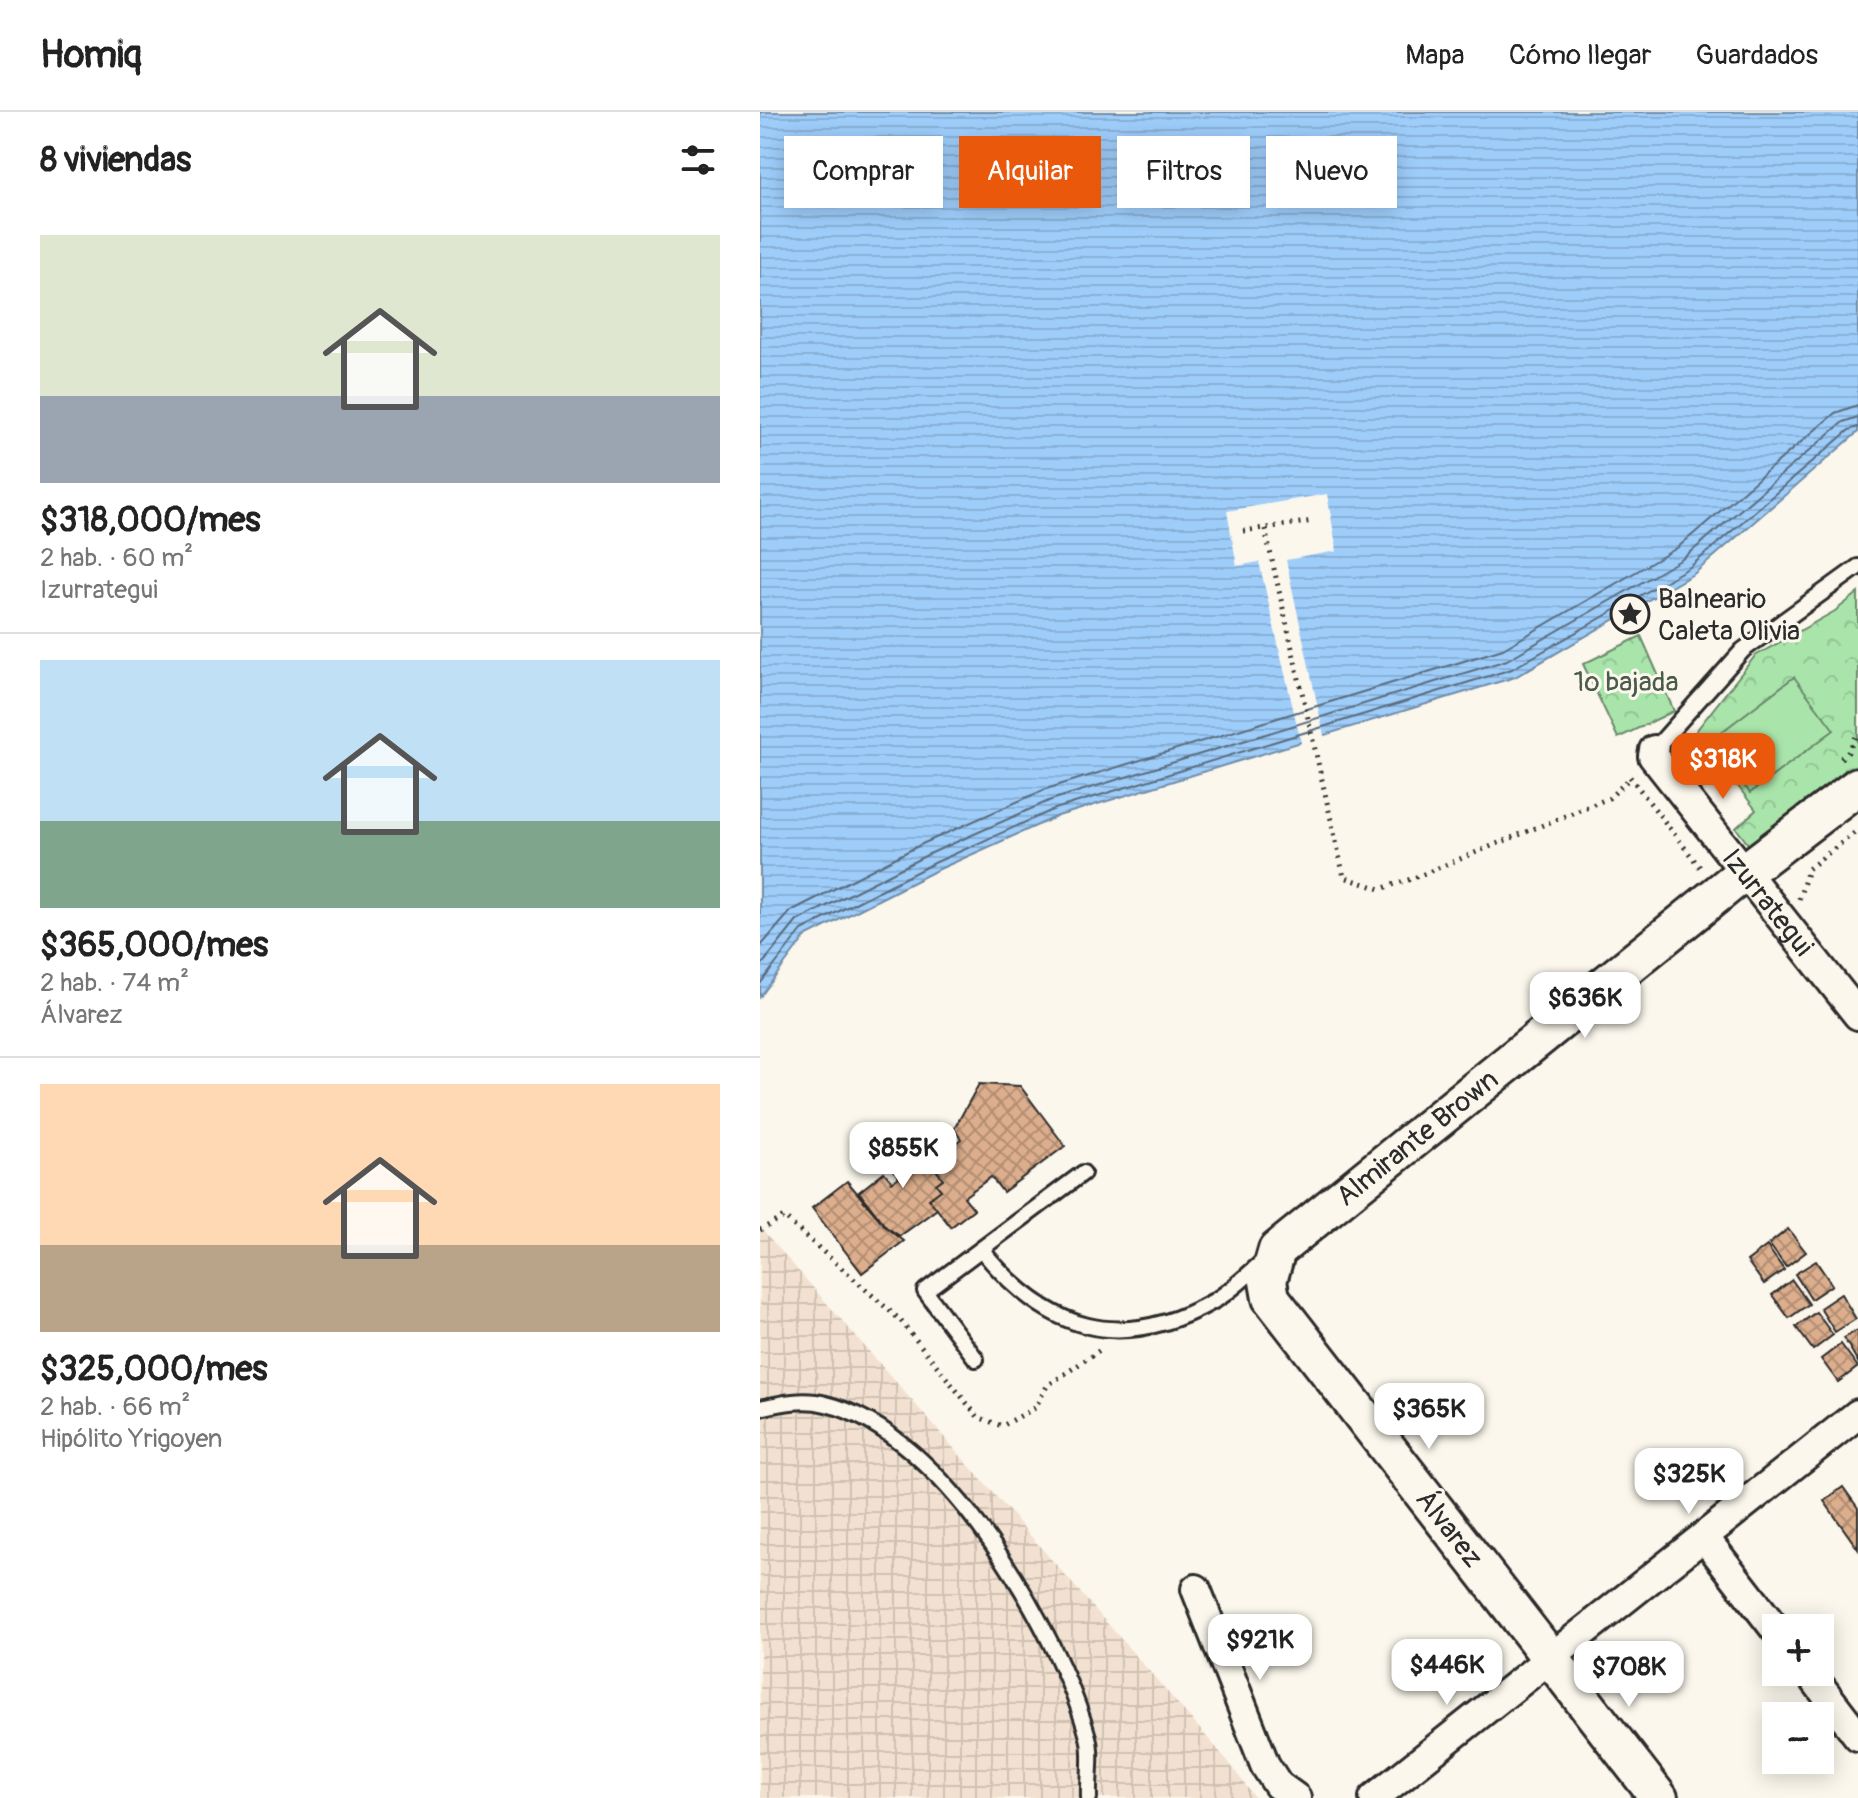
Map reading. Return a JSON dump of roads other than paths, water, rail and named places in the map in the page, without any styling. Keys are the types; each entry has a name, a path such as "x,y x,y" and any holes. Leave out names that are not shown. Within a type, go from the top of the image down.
{"street":[{"name":"Izurrategui","path":"1654,753 1858,1015"},
{"name":"Almirante Brown","path":"1277,1250 1746,871 1858,786"},
{"name":"Álvarez","path":"1277,1250 1268,1281 1271,1298 1659,1798"},
{"path":"1374,1798 1858,1414"},
{"path":"1704,1537 1764,1614"},
{"path":"1196,1589 1265,1765 1278,1785 1296,1798"},
{"path":"1820,1686 1858,1736"}],"lane":[{"path":"1654,753 1743,650 1858,567"},
{"path":"976,1359 925,1291 1083,1173"},
{"path":"981,1249 1024,1297 1064,1318 1088,1326 1149,1330 1217,1299 1277,1250"},
{"path":"760,1408 789,1401 825,1403 862,1416 916,1456 973,1514 1039,1620 1071,1693 1089,1740 1089,1798"}],"water":[{"path":"760,112 1858,112 1858,432 1695,573 1515,677 1058,816 935,871 805,937 760,997"}],"place":[{"name":"Balneario Caleta Olivia","path":"1630,614"}],"park label":[{"name":"1º bajada","path":"1626,681"}]}
